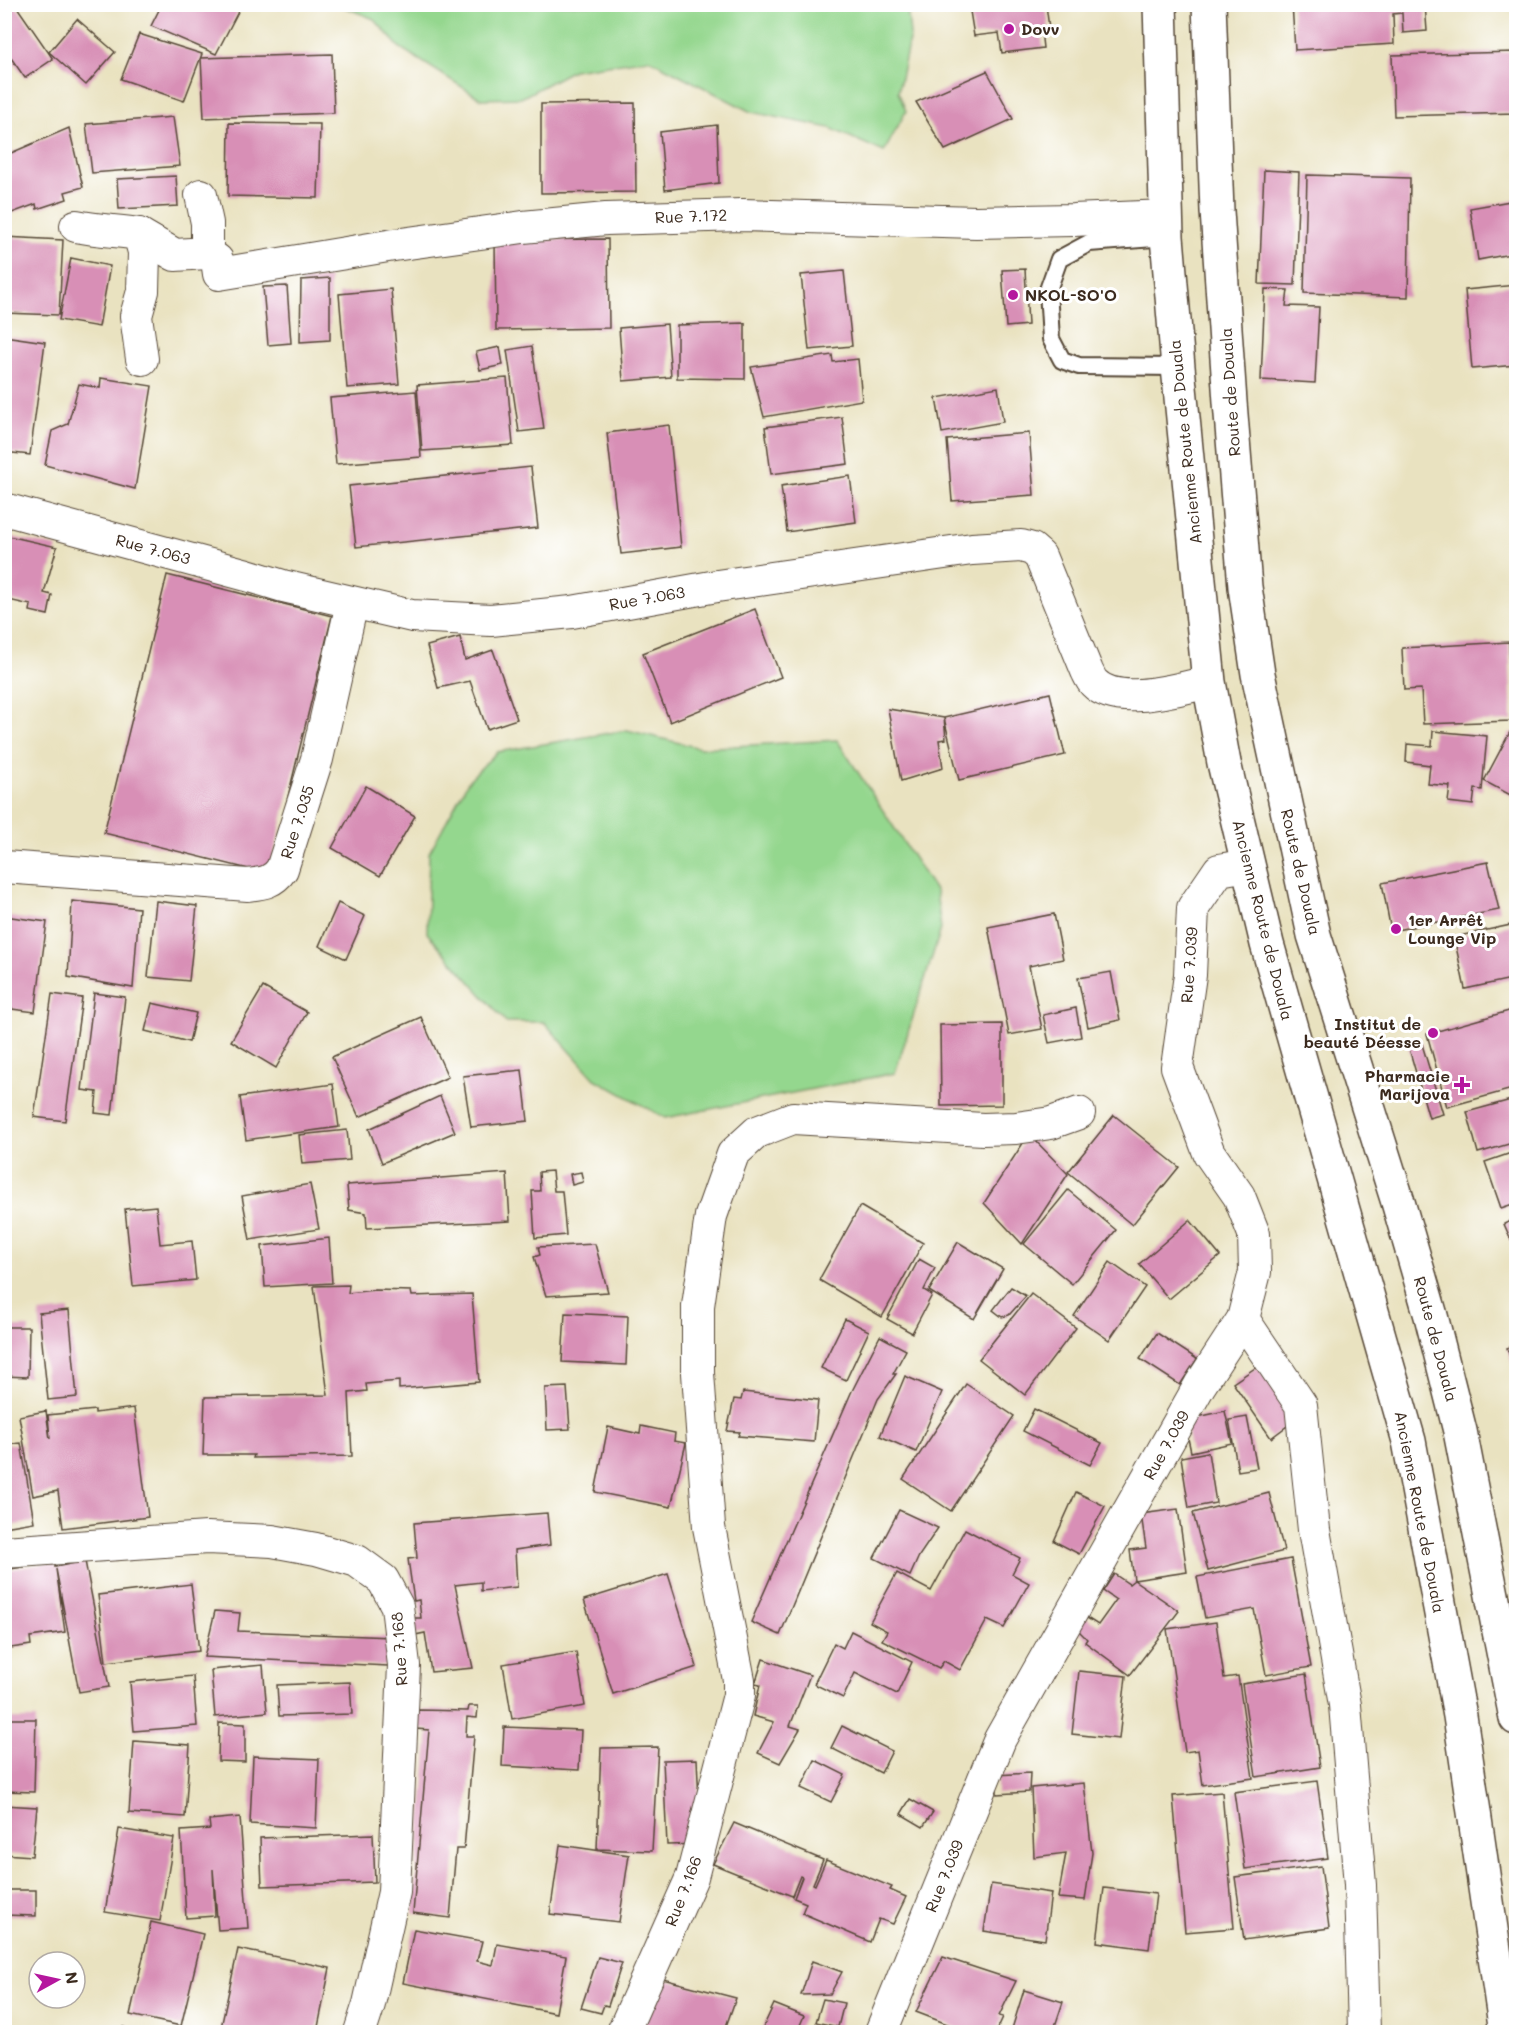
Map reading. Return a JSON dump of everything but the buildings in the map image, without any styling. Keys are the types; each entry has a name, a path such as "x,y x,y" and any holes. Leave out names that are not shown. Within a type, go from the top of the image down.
{"main road":[{"name":"Ancienne Route de Douala","path":"1160,4 1166,226 1209,682 1224,763 1267,944 1409,1442 1460,1716 1506,2032"},
{"name":"Route de Douala","path":"1209,4 1217,211 1230,402 1245,587 1258,674 1314,935 1431,1316 1457,1419 1516,1718"}],"street":[{"path":"201,195 213,263"},
{"name":"Rue 7.172","path":"139,234 175,255 213,263 394,245 523,227 606,219 742,215 976,222 1073,220 1166,226"},
{"path":"76,225 98,230 139,234 144,252 143,291 136,316 142,359"},
{"name":"Rue 7.063","path":"4,509 351,603 412,616 491,620 572,612 717,586 972,549 1022,546 1032,549 1040,556 1087,671 1095,684 1108,692 1124,696 1142,695 1209,682"},
{"name":"Rue 7.035","path":"4,867 248,885 266,883 276,878 282,869 317,759 351,603"},
{"name":"Rue 7.039","path":"881,2032 1000,1739 1200,1385 1243,1319 1255,1272 1254,1234 1239,1196 1209,1153 1191,1099 1177,1067 1190,975 1193,908 1219,870 1248,865"},
{"name":"Rue 7.166","path":"623,2032 692,1877 739,1695 739,1680 709,1527 698,1362 698,1306 711,1216 733,1154 758,1132 793,1118 983,1129 1016,1128 1051,1123 1079,1113"},
{"path":"1243,1319 1301,1405 1314,1530 1345,1705 1360,1886 1364,2032"},
{"name":"Rue 7.168","path":"4,1552 207,1538 272,1541 316,1549 357,1561 382,1580 397,1606 404,1665 394,1892 360,2032"}],"lane":[{"path":"1166,226 1089,243 1059,259 1048,290 1051,339 1062,360 1079,366 1178,367"}],"green space":[{"path":"339,5 907,5 910,35 898,92 906,111 884,152 830,128 751,112 649,59 573,70 521,98 481,99 399,47 374,19"},
{"path":"627,730 700,748 837,740 936,892 941,929 895,1073 665,1118 595,1079 544,1022 506,1022 427,933 429,853 469,780 497,752"}],"place":[{"name":"Dovv","path":"1009,29"},
{"name":"NKOL-SO'O","path":"1013,295"},
{"name":"1er Arrêt Lounge Vip","path":"1396,929"},
{"name":"Institut de beauté Déesse","path":"1433,1033"},
{"name":"Pharmacie Marijova","path":"1462,1085"}]}
